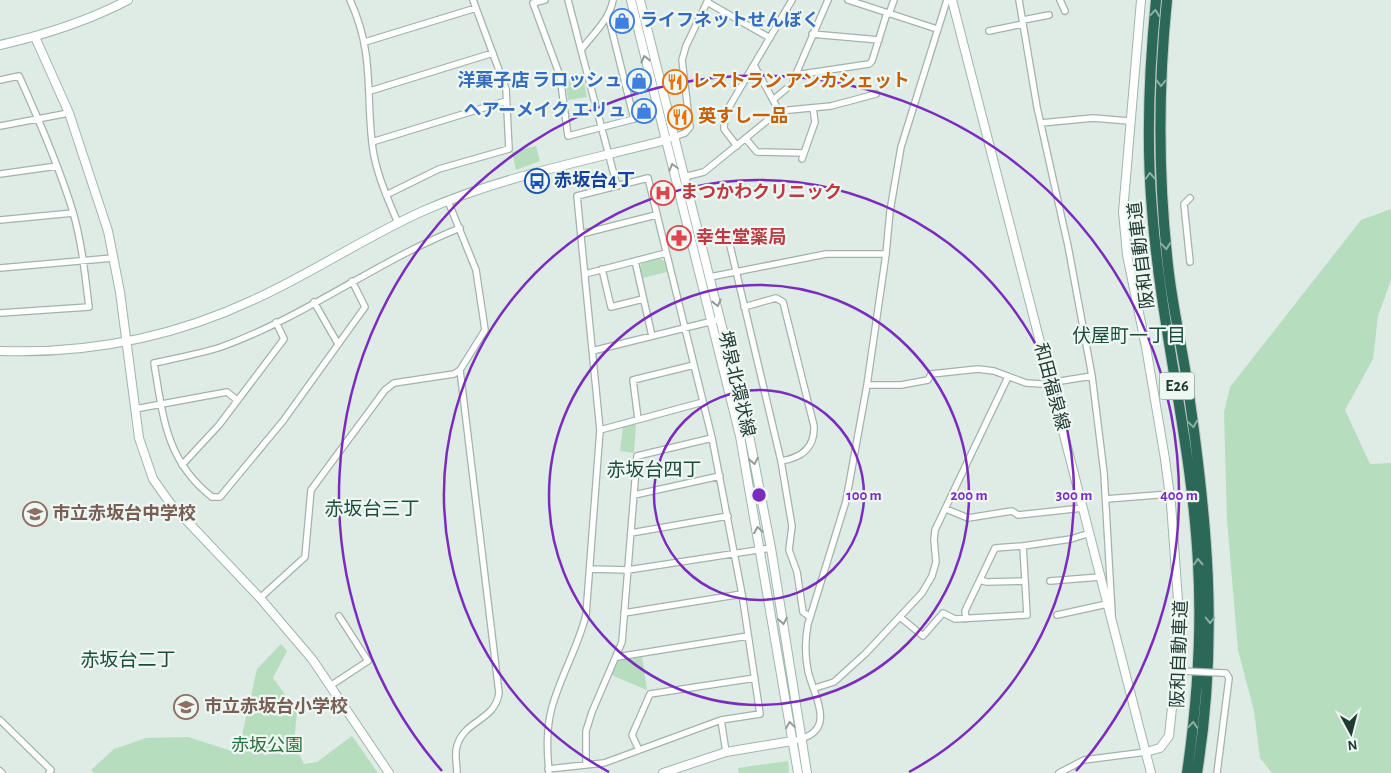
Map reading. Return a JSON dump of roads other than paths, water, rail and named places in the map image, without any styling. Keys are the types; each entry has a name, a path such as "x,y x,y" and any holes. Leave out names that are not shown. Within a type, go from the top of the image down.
{"highway":[{"name":"阪和自動車道","path":"1156,0 1147,131 1152,211 1157,264 1189,476 1198,562 1197,660 1193,732 1186,773"},
{"name":"阪和自動車道","path":"1167,0 1162,56 1159,133 1163,211 1168,267 1201,486 1210,606 1210,653 1203,733 1197,773"}],"street":[{"path":"0,45 35,37 82,20 128,0"},
{"path":"350,0 365,42 375,163 398,223"},
{"path":"386,195 439,170 509,149 503,76 472,0"},
{"path":"545,0 533,3 560,76 568,136 634,118 608,15"},
{"path":"568,0 600,128 617,186"},
{"path":"581,50 608,15 613,0"},
{"name":"堺泉北環状線","path":"631,0 740,436 761,549 798,773"},
{"name":"堺泉北環状線","path":"640,0 749,434 771,548 807,773"},
{"path":"738,146 724,128 725,114 792,0"},
{"path":"828,0 794,78 866,65 872,61 894,0"},
{"path":"848,0 938,28"},
{"path":"663,773 726,752 802,739 813,734 820,722 822,709 808,671 806,632 846,501 867,385 886,254 890,211 901,147 947,0"},
{"name":"和田福泉線","path":"952,0 1151,773"},
{"path":"1019,0 1041,124 1065,229 1092,376 1106,498 1113,604 1111,619"},
{"path":"1060,0 1065,11"},
{"path":"1059,773 1084,760 1146,752 1160,748 1169,736 1179,670 1179,614 1170,494 1146,347 1124,235 1122,212 1141,0"},
{"path":"0,351 28,352 126,342 192,324 254,300 398,223 448,201 511,180 666,140 685,133 690,127 682,60 686,46 707,1 770,38"},
{"path":"365,42 476,8"},
{"path":"989,31 1049,15"},
{"path":"994,23 996,30"},
{"path":"812,34 879,40"},
{"path":"35,37 69,113 101,206 114,258 135,409 144,455 158,488 260,598 312,659 389,773"},
{"path":"370,91 494,53"},
{"path":"754,65 774,98 779,111"},
{"path":"0,80 19,76 57,166 73,213 84,260 90,307 0,313"},
{"path":"774,98 786,89"},
{"path":"684,177 704,172 779,111 813,108 851,97 876,94"},
{"path":"372,142 506,101"},
{"path":"746,139 757,152 803,156 815,122 813,108"},
{"path":"0,126 69,113"},
{"path":"1041,124 1094,118 1129,121"},
{"path":"0,174 57,166"},
{"path":"648,178 720,476 742,594 760,714 721,720 604,763 549,771 548,730 552,707 582,634 586,615 600,430 577,196 617,186 648,178"},
{"path":"1190,198 1184,204 1190,262"},
{"path":"260,598 305,557 311,490 385,390 394,383 448,375 460,370 485,330 476,270 448,201"},
{"path":"0,220 73,213"},
{"path":"581,234 656,215"},
{"path":"352,281 365,307 283,421 220,496 212,497 195,483 170,443 154,363 220,347 276,322 423,242 460,228"},
{"path":"728,237 781,461 792,526 789,550 797,572 804,612 810,617"},
{"path":"585,274 666,253"},
{"path":"710,277 826,254 886,254"},
{"path":"0,268 114,258"},
{"path":"635,261 652,336"},
{"path":"602,269 611,307 644,299"},
{"path":"744,307 776,298 783,302 814,426 814,435 806,452 800,457 781,461"},
{"path":"314,302 338,344"},
{"path":"592,351 721,319"},
{"path":"182,465 219,425 284,339 276,322"},
{"path":"638,419 633,380 694,365"},
{"path":"458,773 456,753 460,738 466,729 496,707 499,693 460,370"},
{"path":"867,385 901,385 928,380 931,374 956,370 994,371 1026,383 1050,384 1092,376"},
{"path":"815,688 834,682 922,593 932,576 936,562 935,530 1008,377"},
{"path":"135,409 227,392 238,400"},
{"path":"600,430 703,402"},
{"path":"586,765 586,731 592,712 622,642 637,456 712,438"},
{"path":"634,495 720,476"},
{"path":"1106,498 1170,494"},
{"path":"946,509 968,518 1012,511 1018,515 1083,508"},
{"path":"630,533 728,516"},
{"path":"966,618 965,611 995,548 1062,541 1090,533"},
{"path":"900,617 923,636 943,613 955,619 1027,615 1023,546"},
{"path":"590,569 628,570 771,548"},
{"path":"1050,581 1060,584 1100,578"},
{"path":"980,580 987,582 1025,581"},
{"path":"624,613 742,594"},
{"path":"1061,618 1108,604"},
{"path":"330,686 368,661 339,616"},
{"path":"617,657 748,636"},
{"path":"1179,670 1226,673 1229,678 1218,773"},
{"path":"639,750 632,735 650,694 755,678"},
{"path":"0,720 51,770 49,773"},
{"path":"721,720 726,752"}],"place":[{"name":"ライフネットせんぼく","path":"622,21"},
{"name":"洋菓子店 ラロッシュ","path":"639,81"},
{"name":"レストラン アンカシェット","path":"675,82"},
{"name":"ヘアーメイク エリュ","path":"644,111"},
{"name":"英すし一品","path":"680,117"},
{"name":"赤坂台4丁","path":"537,181"},
{"name":"まつかわクリニック","path":"663,193"},
{"name":"幸生堂薬局","path":"679,238"},
{"name":"市立赤坂台中学校","path":"35,514"},
{"name":"市立赤坂台小学校","path":"186,707"}],"district":[{"name":"伏屋町一丁目","path":"1129,336"},
{"name":"赤坂台四丁","path":"654,470"},
{"name":"赤坂台三丁","path":"372,509"},
{"name":"赤坂台二丁","path":"128,660"}],"park label":[{"name":"赤坂公園","path":"267,746"}]}
